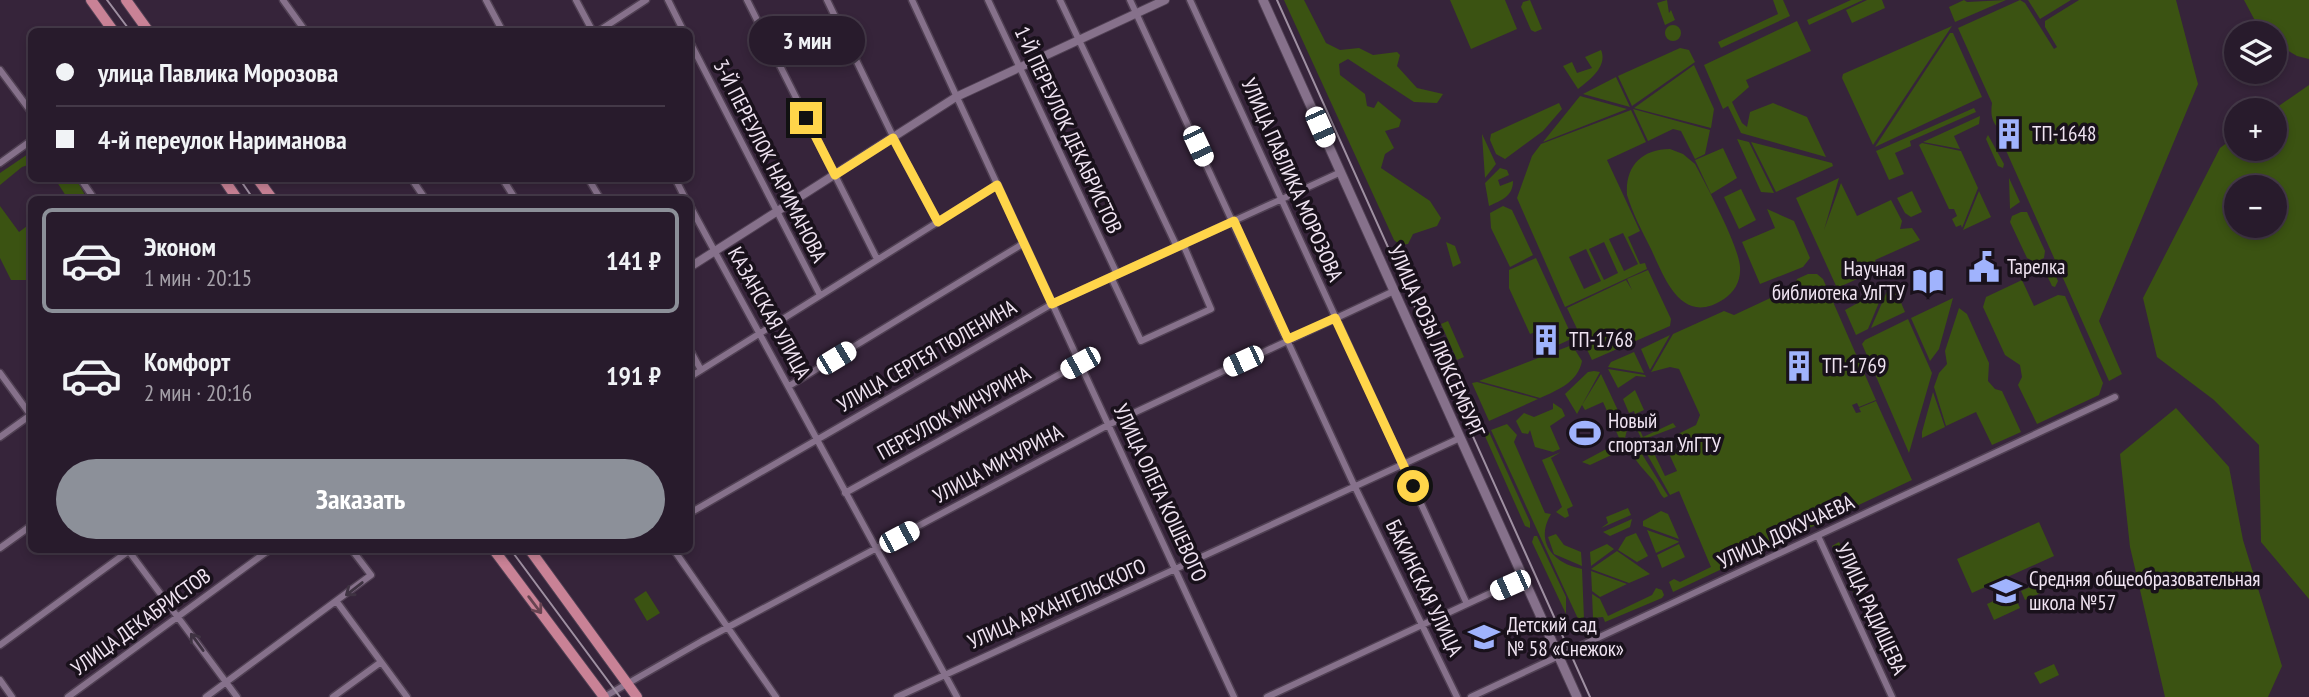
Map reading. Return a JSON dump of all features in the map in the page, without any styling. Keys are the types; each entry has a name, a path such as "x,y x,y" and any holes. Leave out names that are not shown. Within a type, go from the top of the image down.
{"main road":[{"path":"91,0 111,28"},
{"path":"126,0 146,28"},
{"name":"УЛИЦА РОЗЫ ЛЮКСЕМБУРГ","path":"1263,0 1577,697"},
{"path":"496,553 604,697"},
{"path":"532,553 638,697"}],"street":[{"path":"283,0 303,28"},
{"path":"486,0 501,28"},
{"path":"576,0 593,28"},
{"path":"601,28 646,0"},
{"path":"668,0 682,28"},
{"path":"747,0 877,259"},
{"path":"827,0 893,138 938,222"},
{"name":"УЛИЦА ОЛЕГА КОШЕВОГО","path":"912,0 1234,697"},
{"name":"1-Й ПЕРЕУЛОК ДЕКАБРИСТОВ","path":"988,0 1114,275 1141,341 1211,309 1180,245"},
{"path":"1059,0 1180,245"},
{"name":"БАКИНСКАЯ УЛИЦА","path":"1130,0 1354,485 1457,697"},
{"path":"693,265 956,97 1164,0"},
{"name":"УЛИЦА ПАВЛИКА МОРОЗОВА","path":"1190,0 1467,604"},
{"name":"3-Й ПЕРЕУЛОК НАРИМАНОВА","path":"693,48 820,295"},
{"path":"0,71 28,108"},
{"path":"0,163 28,143"},
{"name":"УЛИЦА СЕРГЕЯ ТЮЛЕНИНА","path":"693,511 1052,304 1340,172"},
{"path":"693,375 997,185"},
{"name":"КАЗАНСКАЯ УЛИЦА","path":"693,211 957,697"},
{"path":"789,386 1024,243"},
{"name":"УЛИЦА МИЧУРИНА","path":"604,697 726,628 1108,425 1394,291"},
{"path":"693,355 701,370"},
{"name":"ПЕРЕУЛОК МИЧУРИНА","path":"845,493 1080,363"},
{"path":"0,373 28,411"},
{"name":"УЛИЦА ДОКУЧАЕВА","path":"1471,697 2115,397"},
{"path":"0,437 28,417"},
{"name":"УЛИЦА АРХАНГЕЛЬСКОГО","path":"898,697 944,673 1460,438"},
{"path":"0,548 28,528"},
{"name":"УЛИЦА РАДИЩЕВА","path":"1818,536 1892,697"},
{"path":"0,645 125,553"},
{"path":"131,553 237,697"},
{"name":"УЛИЦА ДЕКАБРИСТОВ","path":"68,697 265,553"},
{"path":"206,697 371,575 354,553"},
{"path":"676,553 776,697"},
{"path":"1267,697 1523,578"},
{"path":"337,602 407,697"},
{"path":"333,697 381,662"},
{"path":"0,680 12,697"}],"green space":[{"path":"1284,0 1304,0 1326,43 1340,50 1359,48 1373,55 1397,52 1400,55 1397,66 1417,88 1443,94 1437,103 1414,102 1348,59 1339,64 1340,75 1365,94 1367,106 1374,108 1378,101 1401,120 1399,127 1385,131 1394,148 1385,154 1381,168 1430,201 1441,218 1437,226 1413,234 1408,244 1400,245 1394,240"},
{"path":"1450,0 1505,0 1517,29 1471,49"},
{"path":"1530,0 1542,29 1535,32 1531,30 1521,7 1523,2"},
{"path":"1667,0 1669,13 1671,10 1675,20 1665,25 1657,3"},
{"path":"1773,0 1783,0 1790,16 1721,48 1718,42 1778,14"},
{"path":"1851,0 1863,0 1809,25 1807,20"},
{"path":"1867,0 1882,0 1885,8 1852,23 1846,10"},
{"path":"1964,0 2006,0 1955,22 1949,7"},
{"path":"2020,0 2025,3 2054,49 2057,47 2045,27 2045,21 2079,0 2176,0 2198,84 2099,321 2122,374 2109,381 2004,146 2004,142 2018,136 2014,128 2003,133 1995,124 1992,103 1958,28"},
{"path":"2028,0 2071,0 2040,19"},
{"path":"2244,0 2309,0 2309,59 2287,50 2287,21 2255,21"},
{"path":"1797,21 1811,51 1746,80 1749,87 1732,102 1742,123 1747,127 1750,112 1773,103 1807,117 1826,157 1741,133 1728,106 1723,109 1704,65"},
{"path":"1670,25 1676,25 1681,33 1679,39 1670,41 1665,36 1665,30"},
{"path":"1952,26 1873,145 1842,78 1843,74"},
{"path":"1950,33 1953,33 1982,97 1875,147"},
{"path":"1680,48 1689,50 1695,62 1632,106 1618,76"},
{"path":"1601,50 1603,56 1600,67 1578,89 1563,66 1572,62 1577,73 1592,68 1585,57"},
{"path":"1694,65 1714,109 1711,128 1634,108"},
{"path":"1616,77 1630,107 1583,94"},
{"path":"2309,85 2309,599 2261,542 2259,445 2214,400 2157,357 2143,298 2220,148 2224,145 2224,161 2287,161 2287,100"},
{"path":"1580,96 1627,109 1543,142"},
{"path":"1559,103 1562,109 1543,131 1505,159 1496,154 1490,140 1491,134"},
{"path":"1974,108 1976,112 1910,141 1911,146 1895,153 1904,174 1889,180 1876,151"},
{"path":"1633,109 1710,130 1705,154 1695,159 1681,131 1673,129 1648,141"},
{"path":"1631,110 1646,142 1607,160 1640,231 1628,237 1640,264 1645,263 1647,269 1565,307 1517,198 1532,156 1541,144","holes":["1623,233 1638,264 1624,271 1609,239","1604,242 1618,273 1604,280 1589,249","1586,249 1601,281 1584,289 1569,257"]},
{"path":"1980,116 1979,124 1954,136 1960,149 1923,142"},
{"path":"1482,135 1496,164 1485,178"},
{"path":"1988,135 2004,164 2003,168 1998,166 1986,139"},
{"path":"1737,139 1749,142 1774,193 1761,192"},
{"path":"1751,142 1832,163 1833,166 1776,192"},
{"path":"1922,143 1961,151 1978,188 1962,228 1961,225 1956,227 1952,219 1957,216 1954,209 1949,209 1919,145"},
{"path":"1723,148 1737,178 1711,194 1695,160"},
{"path":"1670,149 1683,154 1695,164 1738,257 1739,277 1734,289 1724,299 1709,306 1697,307 1677,296 1662,273 1627,195 1629,176 1637,162 1651,152"},
{"path":"28,154 28,165 0,185 0,173"},
{"path":"1500,168 1507,170 1509,175 1498,180 1500,186 1513,181 1513,186 1506,197 1489,206 1485,183"},
{"path":"1839,178 1824,230 1841,183 1857,216 1891,200 1902,221 1900,229 1912,228 1920,240 1875,260 1877,266 1882,264 1884,267 1837,288 1796,198"},
{"path":"2009,178 2020,202 2010,209"},
{"path":"57,182 78,182 85,195 85,196 66,196"},
{"path":"1741,189 1756,220 1739,229 1724,197"},
{"path":"1912,191 1922,212 1911,217 1905,213 1897,198"},
{"path":"1979,191 1991,217 1963,230"},
{"path":"0,206 19,232 28,225 28,280 11,280 0,258"},
{"path":"1503,206 1512,210 1533,255 1510,267 1491,228 1490,213"},
{"path":"1767,209 1794,221 1810,258 1803,267 1760,284 1742,242 1775,228"},
{"path":"2027,212 2045,251 2044,258 2035,262 2027,258 2010,222 2012,216"},
{"path":"1446,242 1455,246 1461,263 1453,267"},
{"path":"1536,258 1571,334 1569,340 1547,350 1538,331 1530,334 1509,288 1509,270"},
{"path":"2047,263 2051,265 2058,281 2055,287 2043,267"},
{"path":"1648,270 1671,319 1670,326 1592,360 1567,308 1626,280 1632,290 1627,279"},
{"path":"1808,274 1817,274 1823,279 1876,400 1859,407 1857,403 1852,405 1856,413 1861,412 1859,408 1876,401 1912,480 1673,592 1669,582 1674,579 1680,582 1711,567 1679,491 1670,495 1643,447 1652,449 1665,476 1677,471 1664,443 1673,453 1680,450 1676,435 1696,425 1700,415 1679,369 1670,367 1651,372 1673,334 1724,311 1734,315 1794,287 1797,279","holes":["1803,356 1812,375 1802,380 1793,361"]},
{"path":"2022,280 2034,306 2058,295 2065,296 2103,383 2099,395 2037,424 2018,385 2022,377 2020,365 2005,355 1983,307 1986,297"},
{"path":"1894,286 1905,312 1871,328 1888,289"},
{"path":"1885,288 1868,329 1856,335 1845,310"},
{"path":"1953,298 1939,349 1930,361 1911,318"},
{"path":"1959,308 1967,314 1989,363 1988,381 1995,389 2002,391 2021,432 1992,445 1976,412 1946,426 1934,387 1939,373 1947,364 1945,351"},
{"path":"1908,319 1932,373 1909,453 1862,344"},
{"path":"1448,321 1464,357 1457,360 1441,324"},
{"path":"1670,335 1650,370 1641,349"},
{"path":"1572,345 1582,361 1576,375 1554,392 1540,398 1479,381"},
{"path":"1634,352 1644,373 1608,367 1611,362"},
{"path":"1608,369 1646,377 1636,376 1618,388"},
{"path":"1588,372 1600,372 1577,414 1565,394"},
{"path":"1601,374 1627,430 1625,438 1620,440 1603,402 1585,410 1582,405"},
{"path":"1477,382 1538,399 1489,421 1472,383"},
{"path":"1635,390 1644,410 1635,414 1634,411 1629,413 1623,399"},
{"path":"1933,392 1945,427 1922,438 1922,432"},
{"path":"1553,403 1562,409 1565,416 1550,426 1560,449 1553,452 1535,447 1530,430 1528,434 1522,433 1516,421 1524,413 1534,417 1553,409"},
{"path":"2176,408 2229,467 2243,540 2282,666 2268,697 2165,697 2130,547 2120,454"},
{"path":"1633,414 1643,437 1673,423 1676,427 1642,440 1630,415"},
{"path":"1507,424 1517,435 1514,442 1545,513 1551,514 1545,534 1550,550 1563,562 1582,569 1584,619 1579,621 1491,430"},
{"path":"1489,432 1530,522 1530,528 1525,526 1484,434"},
{"path":"1632,438 1668,496 1664,498 1636,460 1631,450"},
{"path":"1625,439 1620,451 1590,465 1582,462"},
{"path":"1561,452 1551,458 1573,506 1567,509 1569,516 1565,518 1556,512 1562,507 1542,460"},
{"path":"1628,508 1631,515 1601,528 1608,523 1606,517"},
{"path":"1661,511 1668,514 1679,539 1643,526 1643,521"},
{"path":"1632,519 1630,527 1610,536 1603,532"},
{"path":"2039,522 2054,556 1972,593 1957,559"},
{"path":"1647,530 1678,541 1679,542 1656,553"},
{"path":"1636,533 1648,556 1637,562 1618,550 1626,537"},
{"path":"1556,534 1564,545 1581,552 1582,566 1554,554 1548,537"},
{"path":"1534,536 1537,536 1566,597 1566,614 1532,542"},
{"path":"1839,542 1866,599 1858,603 1832,546"},
{"path":"1607,544 1614,549 1591,566 1590,552"},
{"path":"1679,544 1685,557 1662,568 1657,555"},
{"path":"1617,551 1650,574 1629,583 1591,569"},
{"path":"1591,571 1627,584 1600,597 1592,591"},
{"path":"2039,583 2043,592 2025,600 2021,591"},
{"path":"1656,588 1662,590 1662,598 1605,622 1603,617 1593,618 1592,594 1600,599 1608,616 1652,595"},
{"path":"646,591 660,613 647,621 634,599"},
{"path":"2013,592 2020,608 1994,620 1987,604"},
{"path":"2054,664 2059,675 2040,684 2034,673"}],"tram line":[{"path":"107,0 128,28"},
{"path":"1277,0 1590,697"},
{"path":"242,182 251,196"},
{"path":"513,553 620,697"}],"place":[{"name":"ТП-1648","path":"2009,134"},
{"name":"Тарелка","path":"1984,267"},
{"name":"Научная библиотека УлГТУ","path":"1928,281"},
{"name":"ТП-1768","path":"1546,340"},
{"name":"ТП-1769","path":"1799,366"},
{"name":"Новый спортзал УлГТУ","path":"1585,433"},
{"name":"Средняя общеобразовательная школа №57","path":"2006,591"},
{"name":"Детский сад № 58 «Снежок»","path":"1484,637"}],"route":[{"path":"806,118 835,175 893,138 938,222 997,185 1052,304 1234,221 1288,339 1335,318 1413,486"}]}
